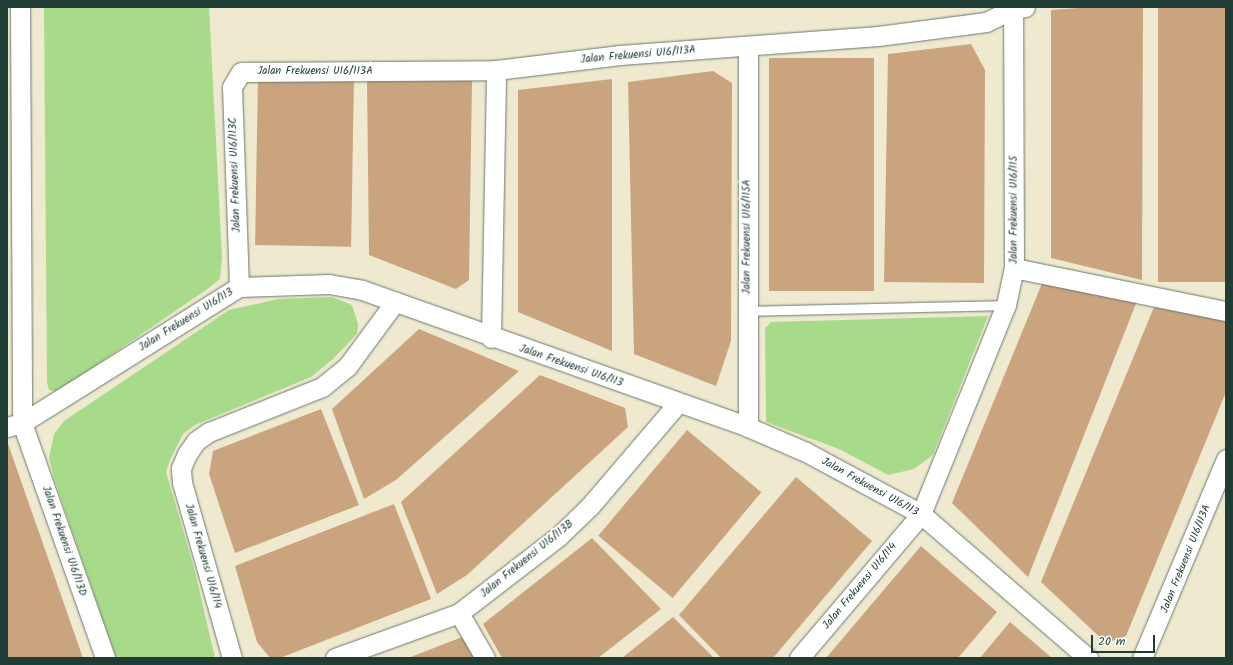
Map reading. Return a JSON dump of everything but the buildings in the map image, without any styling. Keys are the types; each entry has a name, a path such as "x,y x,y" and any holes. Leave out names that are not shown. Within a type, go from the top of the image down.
{"street":[{"path":"15,425 20,7"},
{"name":"Jalan Frekuensi U16/113A","path":"247,71 496,70 620,55 748,47 986,22 1019,8"},
{"name":"Jalan Frekuensi U16/115","path":"921,514 1006,305 1014,268 1019,8"},
{"name":"Jalan Frekuensi U16/115A","path":"748,47 746,311 748,428"},
{"path":"491,338 496,70"},
{"name":"Jalan Frekuensi U16/113C","path":"239,287 232,87 236,76 247,71"},
{"path":"1014,268 1226,311"},
{"name":"Jalan Frekuensi U16/113","path":"15,425 239,287 329,284 362,290 491,338 748,428 806,452 921,514 1088,658"},
{"name":"Jalan Frekuensi U16/114","path":"232,658 182,483 181,468 187,454 196,441 209,432 322,387 348,366 395,302"},
{"name":"Jalan Frekuensi U16/113B","path":"335,658 459,613 559,536 590,506 678,403"},
{"name":"Jalan Frekuensi U16/113D","path":"15,425 105,658"},
{"name":"Jalan Frekuensi U16/113A","path":"1142,658 1226,459"},
{"name":"Jalan Frekuensi U16/114","path":"799,658 921,514"},
{"path":"459,613 485,658"}],"lane":[{"path":"746,311 1006,305"}],"green space":[{"path":"44,7 209,7 222,257 220,279 57,392 49,390 47,383"},
{"path":"332,297 352,305 358,324 357,334 333,359 311,377 195,425 183,434 170,460 166,472 194,567 215,658 116,658 54,478 49,458 54,434 64,421 229,310 278,299"},
{"path":"988,316 933,455 914,469 888,475 839,449 766,422 765,328 771,322"}]}
